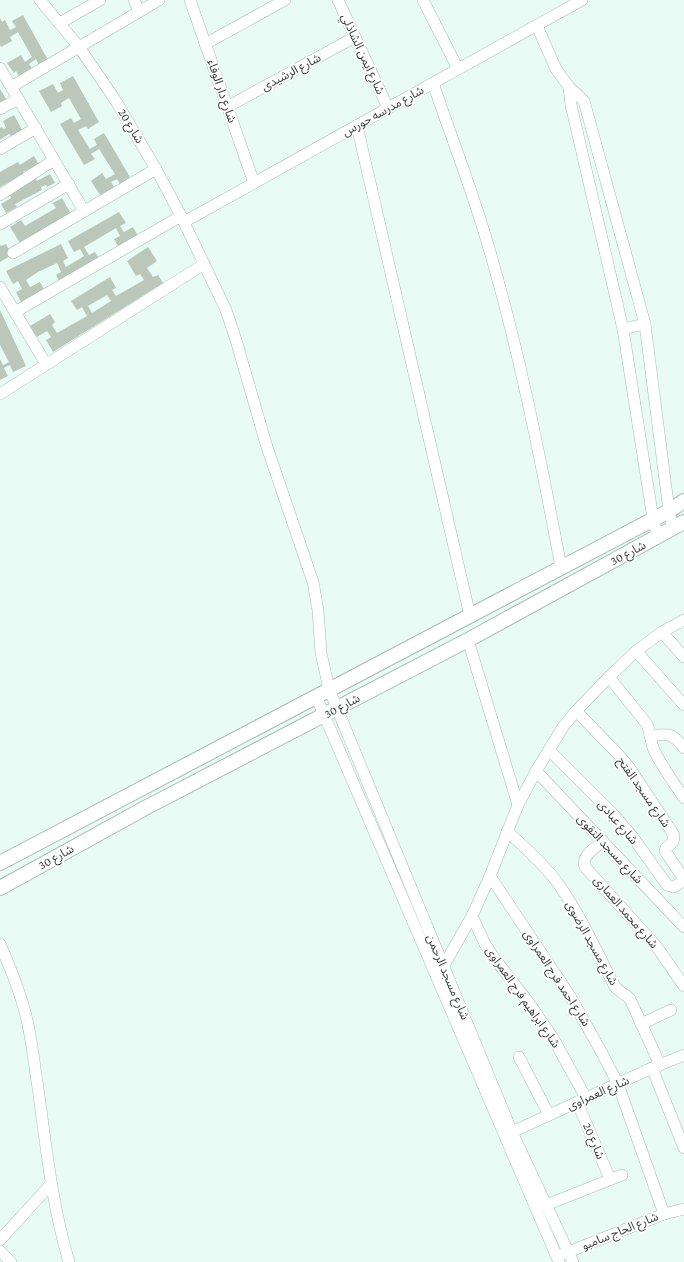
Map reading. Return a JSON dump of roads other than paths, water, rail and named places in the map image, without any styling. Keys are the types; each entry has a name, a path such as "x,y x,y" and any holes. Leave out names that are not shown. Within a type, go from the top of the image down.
{"street":[{"name":"شارع 20","path":"40,0 60,22 79,47 114,98 156,169 183,219 226,310 266,444 313,582 318,610 321,653 329,689"},
{"path":"60,22 100,0"},
{"path":"134,0 139,11"},
{"path":"11,87 159,0"},
{"name":"شارع دار الوفاء","path":"190,0 254,183"},
{"path":"205,44 285,0"},
{"name":"شارع ايمن الشاذلي","path":"338,0 388,108"},
{"path":"423,0 458,69"},
{"name":"شارع مدرسه حورس","path":"15,312 183,219 254,183 582,0"},
{"path":"537,26 556,70 569,88 584,101 645,324 669,511 679,525"},
{"name":"شارع الرشيدى","path":"227,107 355,37"},
{"path":"0,68 84,211"},
{"path":"433,83 485,234 514,342 540,454 562,567"},
{"path":"569,88 571,105 623,329 653,519 658,537"},
{"path":"0,110 18,99"},
{"path":"357,126 470,616"},
{"path":"0,149 36,128"},
{"path":"0,195 54,160"},
{"path":"13,253 156,169"},
{"path":"0,224 69,184"},
{"path":"0,394 204,264"},
{"path":"0,287 46,364"},
{"path":"623,329 645,324"},
{"name":"شارع 30","path":"0,863 669,511 684,501"},
{"name":"شارع 30","path":"0,888 147,807 468,640 679,525"},
{"path":"443,967 472,916 490,876 518,805 536,771 563,727 576,711 636,651 662,632 684,620"},
{"path":"662,632 684,657"},
{"path":"423,640 432,658"},
{"path":"468,640 518,805"},
{"path":"636,651 684,705"},
{"path":"609,677 646,723 655,752 684,798"},
{"name":"شارع مسجد الرحمن","path":"329,689 331,712 558,1260"},
{"name":"شارع مسجد الرحمن","path":"316,696 331,712 443,967 512,1132 573,1262"},
{"name":"شارع مسجد الفتح","path":"576,711 621,757 672,832 674,836 673,842 666,848 665,851 684,879"},
{"path":"650,736 669,734 677,739 684,748"},
{"name":"شارع عبادى","path":"549,750 617,818 651,861 667,885 674,886 684,879"},
{"name":"شارع مسجد التقوى","path":"536,771 684,927"},
{"name":"شارع مسجد الرضوى","path":"508,831 540,862 571,902 614,985 619,991 630,999 641,1024 684,1148"},
{"name":"شارع محمد العمارى","path":"602,842 585,857 585,867 657,947 684,986"},
{"name":"شارع احمد فرج العمراوى","path":"490,876 570,996 587,1024 618,1084 664,1214"},
{"name":"شارع ابراهيم فرج العمراوى","path":"472,916 495,959 530,1003 553,1038 582,1100"},
{"path":"0,944 13,975 26,1015 56,1213 69,1262"},
{"path":"641,1024 671,1010"},
{"name":"شارع العمراوى","path":"512,1132 684,1055"},
{"path":"519,1057 549,1115"},
{"name":"شارع 20","path":"582,1100 610,1179"},
{"path":"546,1205 622,1175"},
{"path":"0,1240 51,1184"},
{"name":"شارع الحاج سامبو","path":"558,1260 568,1252 664,1214 684,1209"},
{"path":"0,1251 11,1262"}]}
